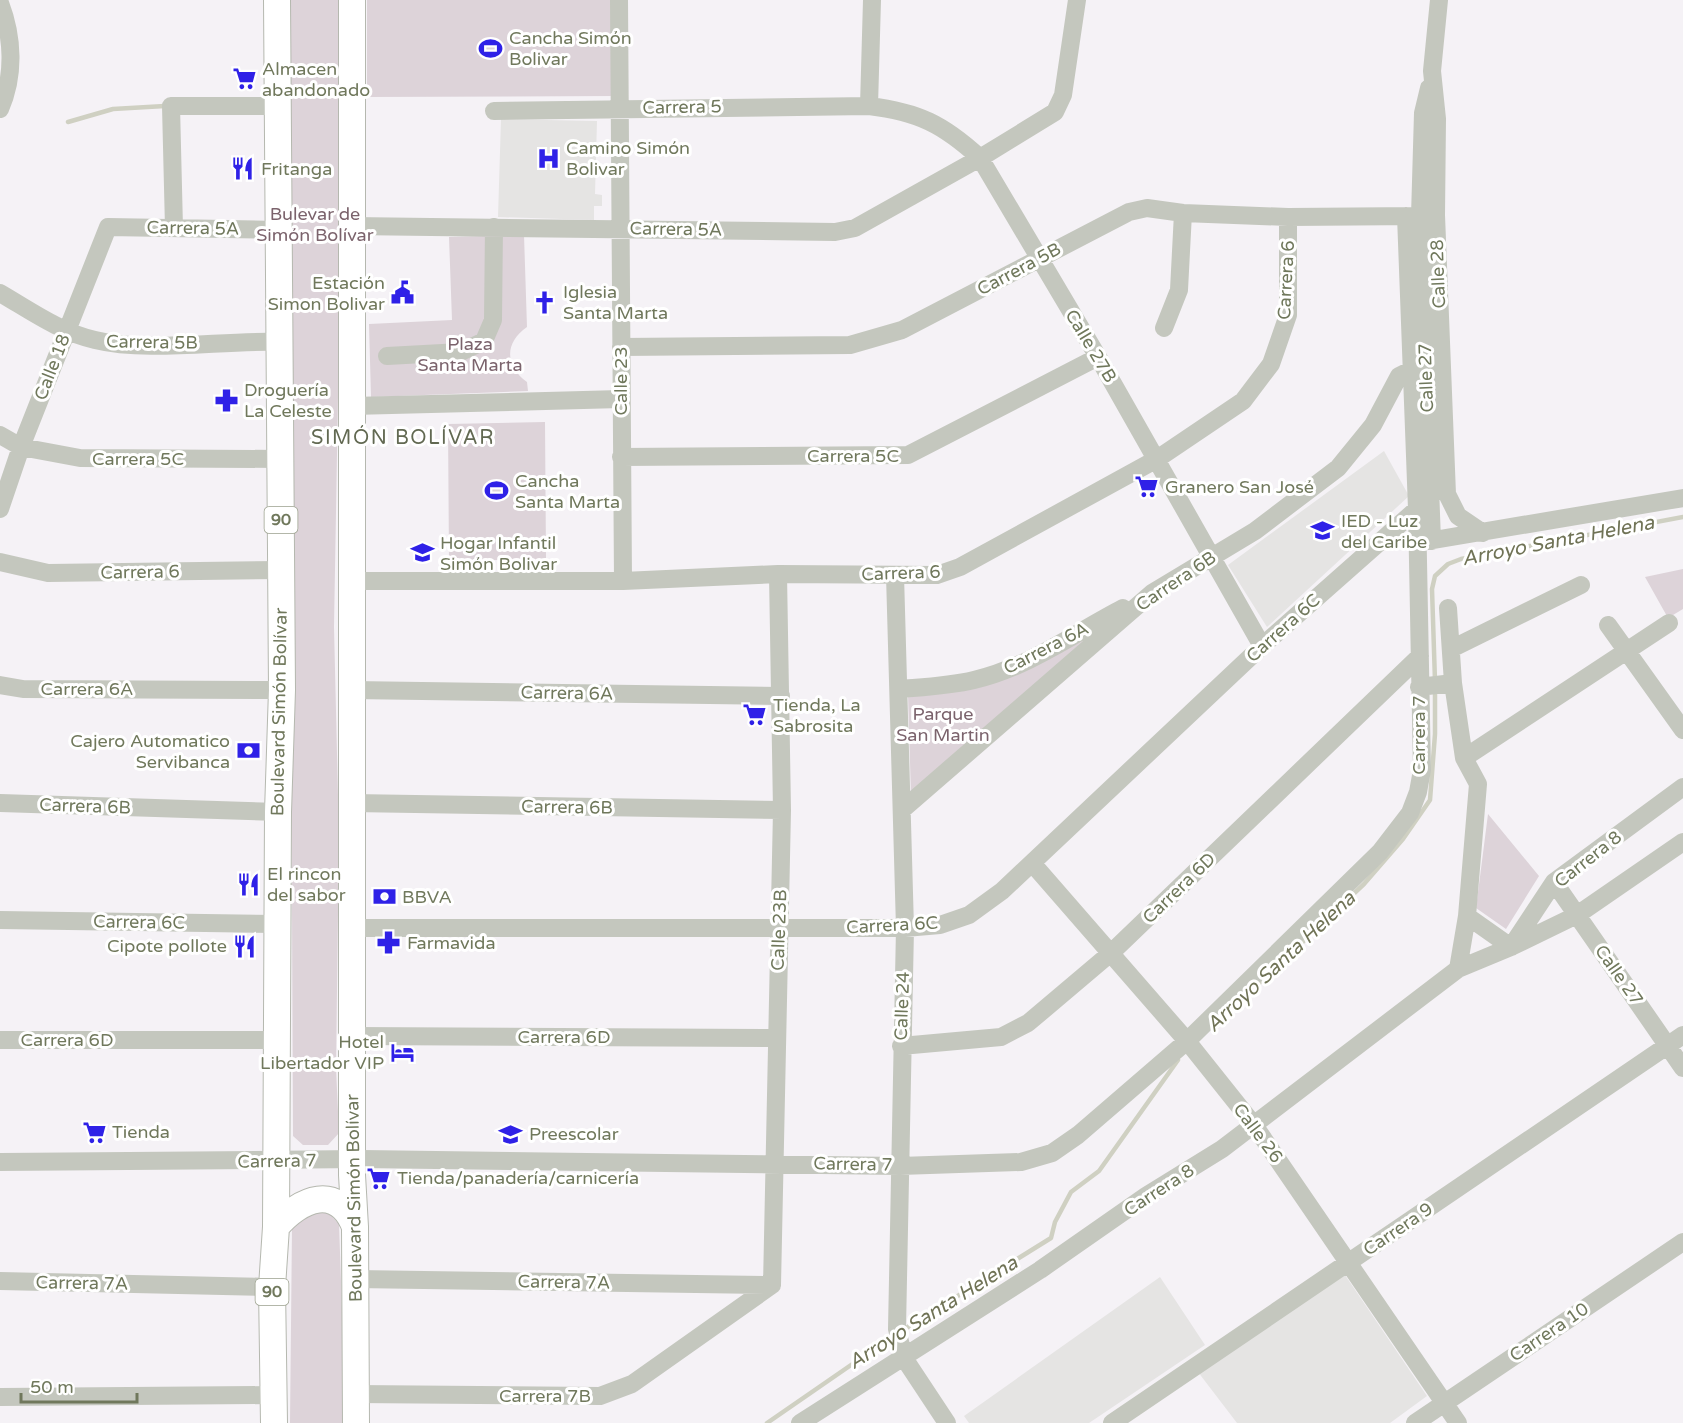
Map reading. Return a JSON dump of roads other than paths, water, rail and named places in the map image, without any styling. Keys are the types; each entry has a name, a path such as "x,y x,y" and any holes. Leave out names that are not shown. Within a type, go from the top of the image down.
{"highway":[{"name":"Boulevard Simón Bolívar","path":"274,1423 272,1287 276,1227 278,812 282,690 277,0"},
{"name":"Boulevard Simón Bolívar","path":"352,0 352,1159 355,1227 356,1423"},
{"path":"276,1227 291,1210 314,1199 333,1201 351,1216 355,1227"}],"street":[{"name":"Calle 23","path":"619,0 622,581"},
{"path":"868,106 872,0"},
{"name":"Carrera 5A","path":"352,226 621,227 836,232 855,228 980,158 1055,111 1063,95 1077,0"},
{"name":"Calle 28","path":"1439,0 1432,71 1437,118 1436,215 1447,494 1458,516 1482,533"},
{"path":"0,3 9,34 11,65 6,96 0,109"},
{"name":"Calle 27","path":"1420,656 1425,542 1413,216 1423,113 1432,71"},
{"path":"174,228 171,106 278,106"},
{"name":"Carrera 5","path":"495,111 868,106"},
{"name":"Calle 27B","path":"868,106 903,110 931,120 957,136 980,158 1157,459 1262,646"},
{"name":"Carrera 5B","path":"621,347 850,345 902,330 1129,212 1148,208 1183,213 1288,217 1413,216"},
{"path":"1164,327 1179,290 1183,213"},
{"name":"Carrera 6","path":"352,581 622,581 778,574 937,575 960,567 1157,459 1243,401 1271,364 1288,315 1288,217"},
{"name":"Carrera 5A","path":"108,227 279,230"},
{"name":"Calle 18","path":"0,509 21,447 108,227"},
{"path":"387,356 461,352 484,341 493,320 494,227"},
{"name":"Carrera 5B","path":"0,293 66,331 96,341 131,344 279,342"},
{"name":"Carrera 5C","path":"621,457 908,455 1098,357"},
{"name":"Calle 27","path":"1418,370 1417,509 1425,542"},
{"name":"Carrera 6B","path":"902,810 1152,593 1281,513 1338,468 1373,425 1400,376 1418,370"},
{"path":"352,406 621,399"},
{"name":"Carrera 5C","path":"0,435 21,447 80,458 280,459"},
{"path":"1425,542 1683,498"},
{"name":"Carrera 6C","path":"352,928 905,928 940,924 969,915 1032,863 1262,646 1417,509"},
{"name":"Carrera 6","path":"0,562 48,573 281,570"},
{"name":"Calle 23B","path":"772,1285 782,810 778,574"},
{"name":"Calle 24","path":"895,575 905,928 900,1046 897,1329 904,1358 947,1423"},
{"path":"1450,649 1581,585"},
{"name":"Carrera 6A","path":"900,689 960,683 996,674 1031,658 1152,593"},
{"path":"1448,608 1450,649 1436,685 1464,758 1478,784 1467,916 1458,969"},
{"path":"1464,758 1669,623"},
{"path":"1608,625 1683,730"},
{"name":"Carrera 7","path":"0,1162 352,1159 776,1162 900,1166 1021,1161 1052,1153 1078,1135 1187,1041 1380,852 1410,813 1418,792 1436,685 1420,656"},
{"name":"Carrera 6D","path":"900,1046 1001,1038 1028,1023 1112,952 1420,656"},
{"name":"Carrera 6A","path":"0,685 23,689 282,690"},
{"name":"Carrera 6A","path":"352,690 781,696"},
{"name":"Carrera 8","path":"1511,947 1554,882 1683,787"},
{"name":"Carrera 6B","path":"0,803 278,812"},
{"name":"Carrera 6B","path":"352,803 782,810"},
{"name":"Carrera 8","path":"800,1423 1040,1270 1254,1125 1458,969 1511,947 1577,915 1683,842"},
{"name":"Calle 26","path":"1032,863 1112,952 1254,1125 1458,1423"},
{"name":"Calle 27","path":"1554,882 1683,1068"},
{"path":"1467,916 1511,947"},
{"name":"Carrera 6C","path":"0,920 278,924"},
{"name":"Carrera 9","path":"1112,1423 1683,1035"},
{"name":"Carrera 6D","path":"352,1036 776,1038"},
{"name":"Carrera 6D","path":"0,1040 277,1040"},
{"name":"Carrera 10","path":"1415,1423 1683,1242"},
{"name":"Carrera 7A","path":"355,1279 772,1285"},
{"name":"Carrera 7A","path":"0,1281 272,1287"},
{"name":"Carrera 7B","path":"355,1395 600,1396 632,1384 772,1285"},
{"path":"0,1397 272,1395"}],"waterway":[{"path":"68,122 113,109 165,106"},
{"name":"Arroyo Santa Helena","path":"1435,681 1432,589 1435,576 1448,564 1461,559 1683,517"},
{"name":"Arroyo Santa Helena","path":"1236,1005 1364,884 1403,839 1430,800 1435,734 1435,690"},
{"name":"Arroyo Santa Helena","path":"903,1330 1051,1238 1055,1222 1071,1192 1099,1171 1178,1060"},
{"name":"Arroyo Santa Helena","path":"767,1423 893,1336"}],"place":[{"name":"Cancha Simón Bolivar","path":"491,48"},
{"name":"Almacen abandonado","path":"244,79"},
{"name":"Camino Simón Bolivar","path":"548,158"},
{"name":"Fritanga","path":"243,169"},
{"name":"Estación Simon Bolivar","path":"403,293"},
{"name":"Iglesia Santa Marta","path":"545,302"},
{"name":"Droguería La Celeste","path":"226,400"},
{"name":"Granero San José","path":"1147,487"},
{"name":"Cancha Santa Marta","path":"497,491"},
{"name":"IED - Luz del Caribe","path":"1323,531"},
{"name":"Hogar Infantil Simón Bolivar","path":"422,553"},
{"name":"Tienda, La Sabrosita","path":"755,715"},
{"name":"Cajero Automatico Servibanca","path":"248,751"},
{"name":"El rincon del sabor","path":"249,884"},
{"name":"BBVA","path":"384,897"},
{"name":"Farmavida","path":"389,943"},
{"name":"Cipote pollote","path":"245,946"},
{"name":"Hotel Libertador VIP","path":"402,1052"},
{"name":"Tienda","path":"94,1132"},
{"name":"Preescolar","path":"511,1134"},
{"name":"Tienda/panadería/carnicería","path":"379,1178"}],"district":[{"name":"SIMÓN BOLÍVAR","path":"403,438"}],"park label":[{"name":"Bulevar de Simón Bolívar","path":"315,224"},
{"name":"Plaza Santa Marta","path":"470,354"},
{"name":"Parque San Martin","path":"943,724"}]}
